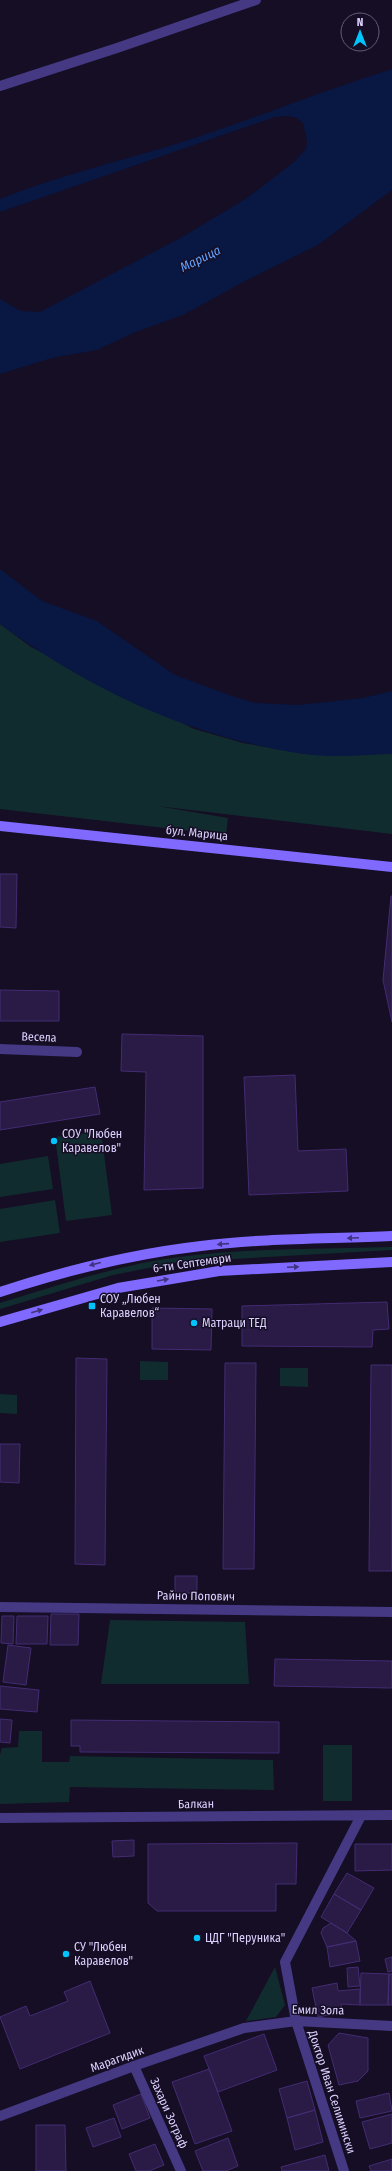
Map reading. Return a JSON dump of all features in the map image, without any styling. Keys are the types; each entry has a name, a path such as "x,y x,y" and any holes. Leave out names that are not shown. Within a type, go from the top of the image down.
{"main road":[{"name":"бул. Марица","path":"0,826 392,867"},
{"name":"6-ти Септември","path":"0,1292 49,1276 107,1260 200,1246 392,1236"},
{"name":"6-ти Септември","path":"0,1322 118,1288 219,1271 392,1262"}],"street":[{"path":"0,86 117,48 256,0"},
{"name":"Весела","path":"0,1049 77,1052"},
{"name":"Райно Попович","path":"0,1607 392,1612"},
{"name":"Балкан","path":"0,1818 392,1815"},
{"path":"296,2021 285,1962 361,1816"},
{"name":"Емил Зола","path":"244,2028 296,2021 392,2026"},
{"name":"Доктор Иван Селимински","path":"296,2021 344,2171"},
{"name":"Марагидик","path":"0,2116 134,2066 244,2028"},
{"name":"Захари Зограф","path":"134,2066 181,2171"}],"green space":[{"path":"0,624 31,647 194,729 243,743 305,754 392,754 392,834 157,806 228,818 226,835 0,809"},
{"path":"101,1131 112,1215 66,1221 55,1137"},
{"path":"48,1156 53,1189 0,1197 0,1164"},
{"path":"55,1200 60,1233 0,1242 0,1209"},
{"path":"392,1247 392,1250 179,1262 113,1275 0,1309 0,1303 89,1276 134,1265 179,1257 285,1249"},
{"path":"140,1361 168,1362 168,1380 140,1380"},
{"path":"280,1368 308,1368 308,1387 280,1386"},
{"path":"0,1394 17,1395 17,1414 0,1413"},
{"path":"110,1620 245,1622 249,1684 101,1684"},
{"path":"19,1731 42,1731 42,1762 69,1762 70,1756 273,1760 274,1790 70,1787 69,1802 0,1804 0,1755 2,1748 18,1747"},
{"path":"323,1745 352,1745 352,1801 323,1801"},
{"path":"275,1967 285,2005 276,2017 246,2021"}],"water":[{"name":"Марица","path":"392,69 392,190 318,245 249,279 183,315 133,333 97,350 52,358 0,374 0,299 21,311 40,312 184,236 247,198 294,162 306,149 307,141 303,123 297,118 288,116 275,117 0,212 0,199 68,175 182,142"},
{"path":"0,569 42,601 97,621 175,675 229,695 255,703 299,705 363,698 392,691 392,754 325,756 262,747 182,723 144,708 106,690 70,670 34,648 0,624"}],"building":[{"path":"0,874 17,874 16,928 0,927"},
{"path":"392,896 392,1022 383,980"},
{"path":"0,990 59,991 59,1021 0,1021"},
{"path":"122,1034 203,1036 203,1188 144,1190 146,1072 121,1071"},
{"path":"295,1075 298,1151 346,1149 348,1191 249,1195 244,1077"},
{"path":"95,1087 100,1114 0,1130 0,1102"},
{"path":"387,1302 389,1329 373,1330 372,1347 242,1346 242,1306"},
{"path":"152,1308 212,1309 211,1350 152,1349"},
{"path":"76,1358 107,1359 105,1565 75,1564"},
{"path":"225,1363 256,1363 254,1569 223,1569"},
{"path":"371,1365 392,1365 392,1571 369,1571"},
{"path":"0,1444 20,1444 19,1483 0,1482"},
{"path":"175,1576 197,1576 197,1593 175,1593"},
{"path":"51,1614 79,1614 78,1645 50,1645"},
{"path":"2,1616 14,1616 13,1644 1,1643"},
{"path":"17,1616 48,1616 47,1644 16,1644"},
{"path":"8,1645 31,1648 26,1685 3,1682"},
{"path":"275,1659 392,1661 392,1688 274,1686"},
{"path":"0,1686 39,1690 37,1712 0,1709"},
{"path":"0,1719 12,1720 10,1743 0,1742"},
{"path":"71,1720 279,1722 279,1753 80,1752 80,1746 71,1746"},
{"path":"134,1840 134,1856 113,1857 112,1841"},
{"path":"297,1843 296,1884 276,1884 276,1911 157,1911 148,1903 148,1844"},
{"path":"355,1844 392,1844 392,1870 355,1871"},
{"path":"347,1873 374,1888 361,1910 334,1894"},
{"path":"334,1894 361,1910 347,1933 321,1917"},
{"path":"331,1923 347,1933 356,1941 327,1947 321,1933 323,1928"},
{"path":"356,1941 360,1961 330,1967 327,1947"},
{"path":"392,1957 392,1971 388,1972 385,1959"},
{"path":"358,1967 360,1986 348,1987 347,1968"},
{"path":"361,1973 389,1974 388,2005 360,2005"},
{"path":"389,1974 392,1974 392,2005 388,2005"},
{"path":"90,1981 110,2033 20,2069 0,2017 26,2006 30,2016 68,2001 64,1992"},
{"path":"337,1983 338,1991 360,1989 360,2005 341,2004 343,2012 318,2017 312,1988"},
{"path":"339,2033 368,2038 368,2071 358,2081 339,2085 328,2045"},
{"path":"264,2034 277,2070 218,2092 204,2056"},
{"path":"209,2069 232,2131 195,2144 172,2082"},
{"path":"307,2081 315,2110 287,2118 279,2089"},
{"path":"389,2093 392,2111 360,2118 356,2101"},
{"path":"141,2094 150,2118 122,2129 113,2105"},
{"path":"315,2110 323,2142 295,2150 287,2118"},
{"path":"392,2114 392,2143 370,2149 362,2122"},
{"path":"114,2118 121,2137 93,2147 86,2128"},
{"path":"36,2125 65,2125 66,2171 36,2171"},
{"path":"228,2138 238,2166 226,2171 203,2171 195,2151"},
{"path":"155,2144 164,2165 149,2171 136,2171 129,2154"},
{"path":"325,2155 329,2171 282,2171 281,2167"},
{"path":"392,2159 392,2171 371,2171 369,2166"}],"place":[{"name":"СОУ \"Любен Каравелов\"","path":"54,1141"},
{"name":"СОУ „Любен Каравелов“","path":"92,1306"},
{"name":"Матраци ТЕД","path":"194,1323"},
{"name":"ЦДГ \"Перуника\"","path":"197,1938"},
{"name":"СУ \"Любен Каравелов\"","path":"66,1954"}]}
